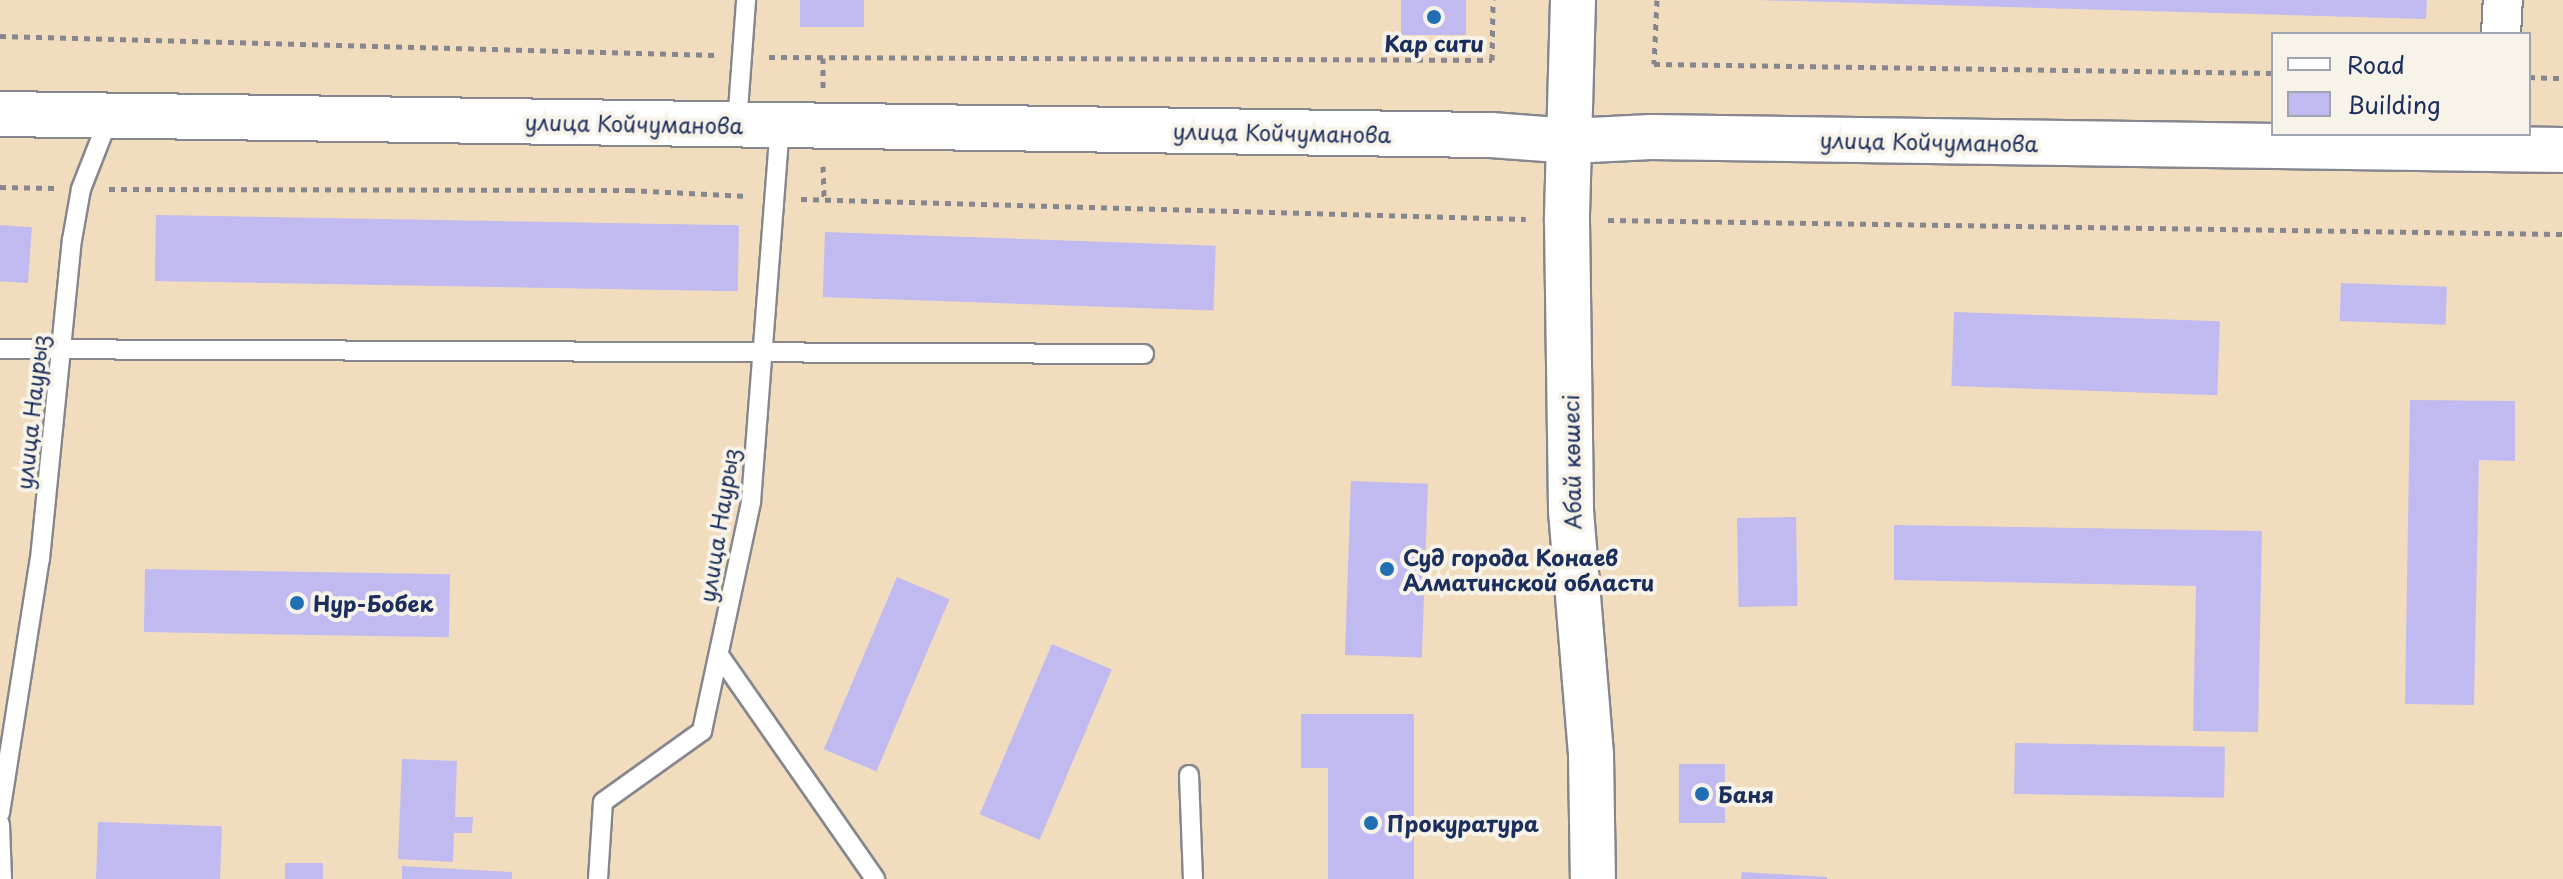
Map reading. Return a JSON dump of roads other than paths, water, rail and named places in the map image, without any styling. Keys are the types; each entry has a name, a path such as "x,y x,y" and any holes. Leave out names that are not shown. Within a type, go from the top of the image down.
{"street":[{"name":"Абай көшесі","path":"1573,0 1567,221 1571,511 1591,756 1593,879"},
{"path":"2501,32 2503,0"},
{"name":"улица Койчуманова","path":"0,114 1491,135 1570,141 1651,137 2497,141 2563,150"}],"lane":[{"path":"737,124 746,0"},
{"name":"улица Наурыз","path":"0,813 40,559 81,189 110,115"},
{"name":"улица Наурыз","path":"598,879 603,802 702,731 751,502 780,126"},
{"path":"0,349 1144,354"},
{"path":"719,655 875,879"},
{"path":"1189,775 1193,879"},
{"path":"0,824 2,879"}],"place":[{"name":"Кар сити","path":"1434,17"},
{"name":"Суд города Конаев Алматинской области","path":"1387,569"},
{"name":"Нур-Бобек","path":"297,603"},
{"name":"Баня","path":"1702,794"},
{"name":"Прокуратура","path":"1371,823"}]}
